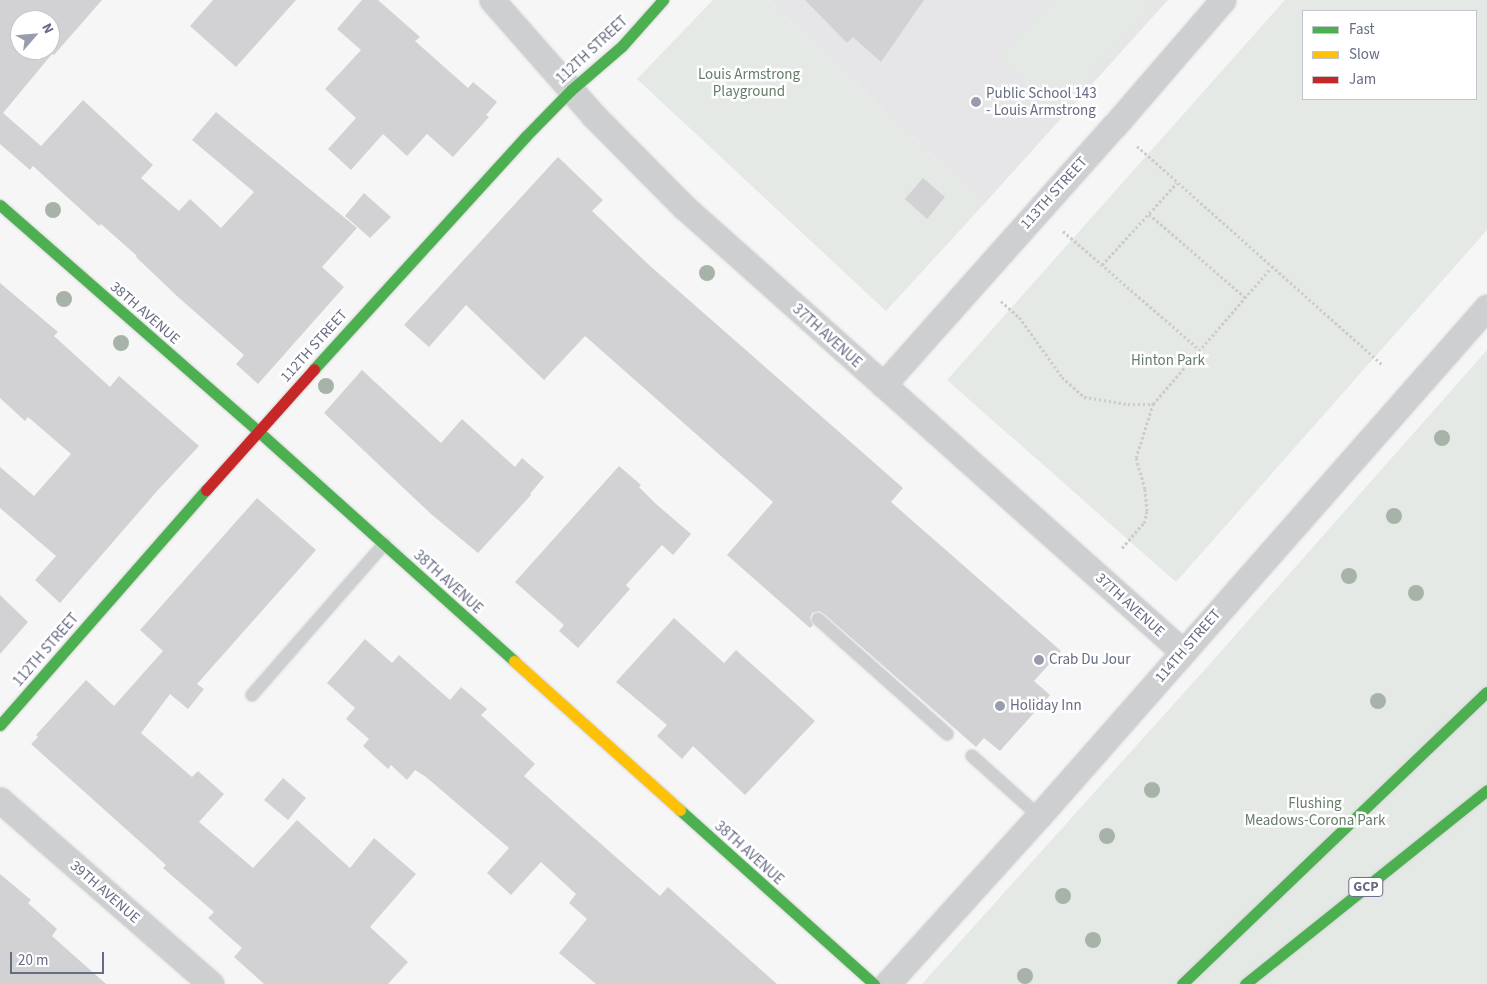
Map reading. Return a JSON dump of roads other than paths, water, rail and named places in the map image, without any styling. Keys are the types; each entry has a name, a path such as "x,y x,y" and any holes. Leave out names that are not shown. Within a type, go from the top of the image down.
{"main road":[{"name":"112TH STREET","path":"0,725 258,431 530,131 571,90 622,46 663,0"},
{"name":"38TH AVENUE","path":"0,205 258,431 874,984"},
{"path":"1182,984 1487,692"},
{"name":"GCP","path":"1245,984 1487,790"}],"street":[{"name":"37TH AVENUE","path":"492,0 571,90 683,206 1183,652"},
{"name":"113TH STREET","path":"883,385 1223,0"},
{"name":"114TH STREET","path":"887,984 1039,816 1487,307"},
{"name":"39TH AVENUE","path":"0,800 211,984"}],"lane":[{"path":"252,695 384,544"},
{"path":"818,619 947,734"},
{"path":"972,756 1039,816"}],"place":[{"name":"Public School 143 - Louis Armstrong","path":"976,102"},
{"name":"Crab Du Jour","path":"1039,660"},
{"name":"Holiday Inn","path":"1000,706"}],"park label":[{"name":"Louis Armstrong Playground","path":"749,82"},
{"name":"Hinton Park","path":"1168,361"},
{"name":"Flushing Meadows-Corona Park","path":"1315,812"}]}
